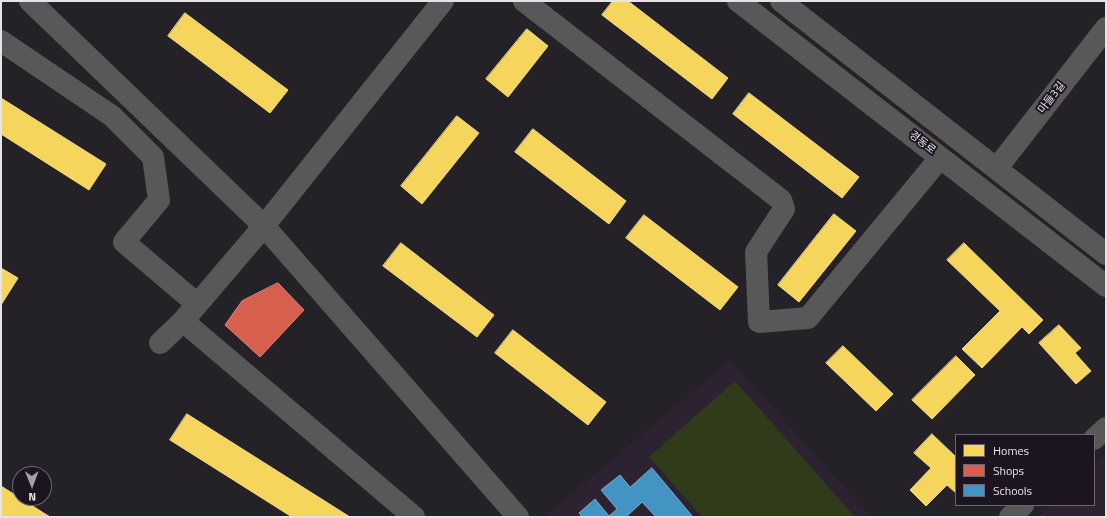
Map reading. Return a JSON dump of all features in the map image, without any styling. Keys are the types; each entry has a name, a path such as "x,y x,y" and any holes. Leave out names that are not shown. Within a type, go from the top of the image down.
{"street":[{"path":"30,1 264,226 518,517"},
{"path":"160,343 183,322 264,226 443,1"},
{"path":"524,1 781,200 784,209 756,252 759,322 808,318 940,158"},
{"name":"경동로","path":"738,1 1106,286"},
{"path":"780,1 1106,254"},
{"name":"마들3길","path":"997,168 1106,28"},
{"path":"1,41 112,116 153,156 159,200 124,242 197,304"},
{"path":"183,322 414,517"},
{"path":"1095,438 1106,428"},
{"path":"1010,517 1022,506"}],"shaded area":[{"path":"730,360 871,517 545,516"},
{"path":"1106,453 1106,517 1038,517 1050,506 1095,506 1095,463"}],"green space":[{"path":"735,381 855,517 702,517 649,457"}],"building: Homes":[{"path":"613,1 628,1 728,78 712,99 602,15"},
{"path":"185,13 288,90 270,113 168,36"},
{"path":"527,29 548,46 508,97 486,79"},
{"path":"749,93 859,177 842,198 733,114"},
{"path":"1,98 106,164 89,190 1,134"},
{"path":"457,116 479,133 422,204 401,186"},
{"path":"533,129 626,201 609,224 515,152"},
{"path":"834,214 856,231 799,302 778,285"},
{"path":"644,215 738,287 720,310 626,238"},
{"path":"401,243 494,315 477,337 383,266"},
{"path":"964,243 1043,320 1029,334 1022,327 982,368 962,349 1000,311 947,260"},
{"path":"1,268 18,278 1,305"},
{"path":"1059,325 1081,348 1075,353 1091,371 1076,384 1039,343"},
{"path":"513,330 606,402 588,425 495,353"},
{"path":"843,346 893,394 876,411 826,363"},
{"path":"956,356 975,375 932,419 912,400"},
{"path":"187,414 350,517 292,517 170,440"},
{"path":"932,434 955,456 955,492 947,485 926,506 910,490 931,468 914,453"},
{"path":"1,486 12,493 12,506 33,506 50,517 1,517"}],"building: Shops":[{"path":"278,283 304,310 260,357 225,325 242,301"}],"building: Schools":[{"path":"652,468 693,517 656,517 642,502 626,517 582,517 579,513 595,499 609,516 617,509 601,490 620,475 630,487"}]}
